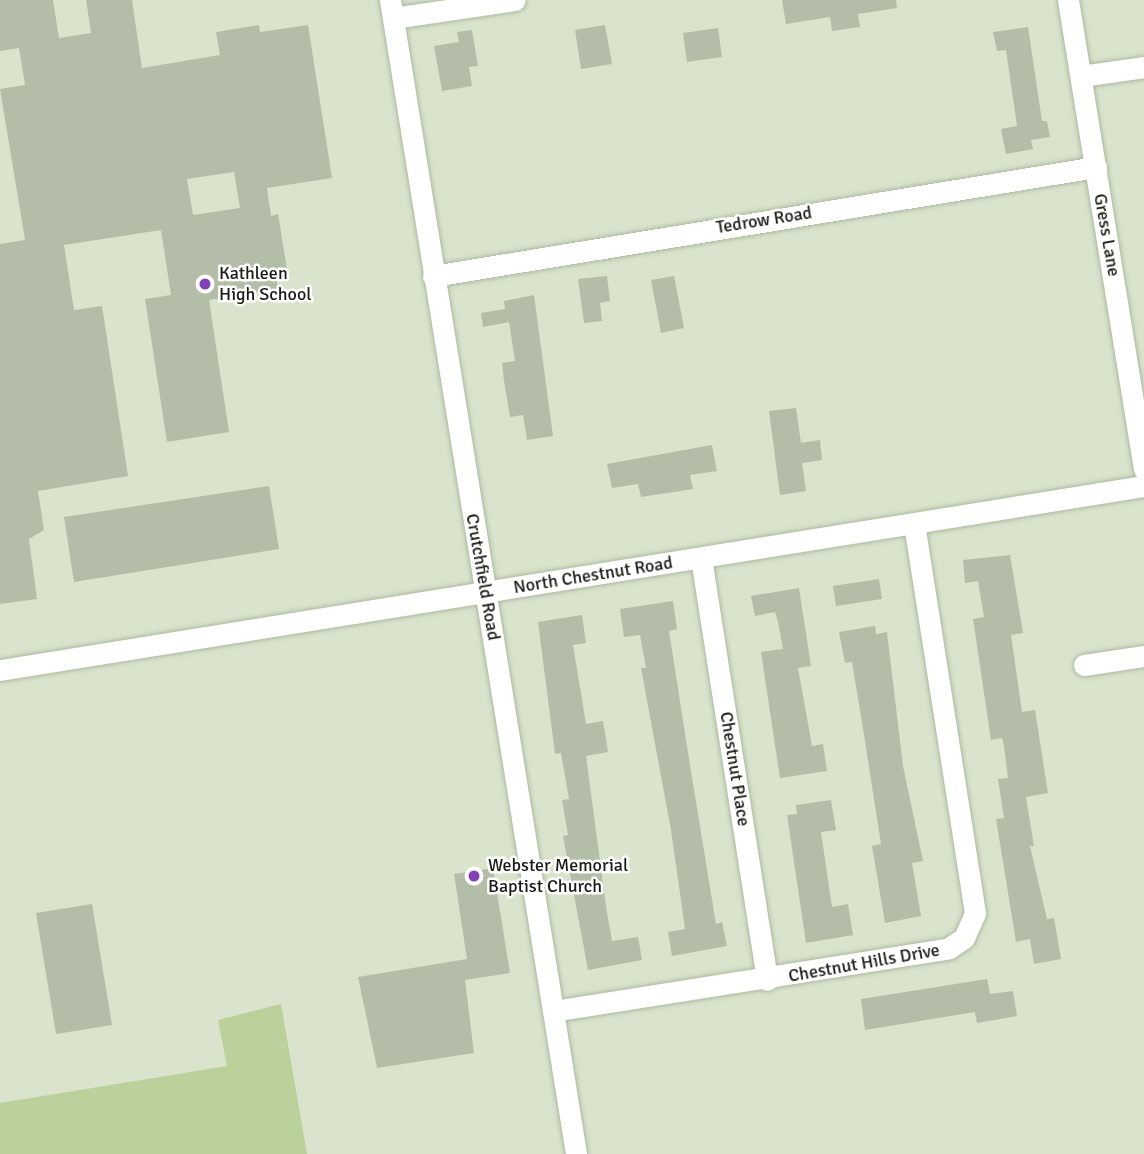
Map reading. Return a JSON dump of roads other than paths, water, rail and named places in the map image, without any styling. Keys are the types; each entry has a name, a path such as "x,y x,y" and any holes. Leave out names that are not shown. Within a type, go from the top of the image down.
{"street":[{"path":"392,9 515,0"},
{"name":"Gress Lane","path":"1068,0 1144,469"},
{"name":"Crutchfield Road","path":"392,9 576,1154"},
{"path":"1080,76 1144,67"},
{"name":"Tedrow Road","path":"433,276 1096,167"},
{"name":"North Chestnut Road","path":"0,670 1144,486"},
{"name":"Chestnut Hills Drive","path":"553,1011 949,948 972,927 975,913 914,524"},
{"name":"Chestnut Place","path":"701,558 767,979"},
{"path":"1084,666 1144,656"}],"place":[{"name":"Kathleen High School","path":"205,284"},
{"name":"Webster Memorial Baptist Church","path":"474,876"}]}
